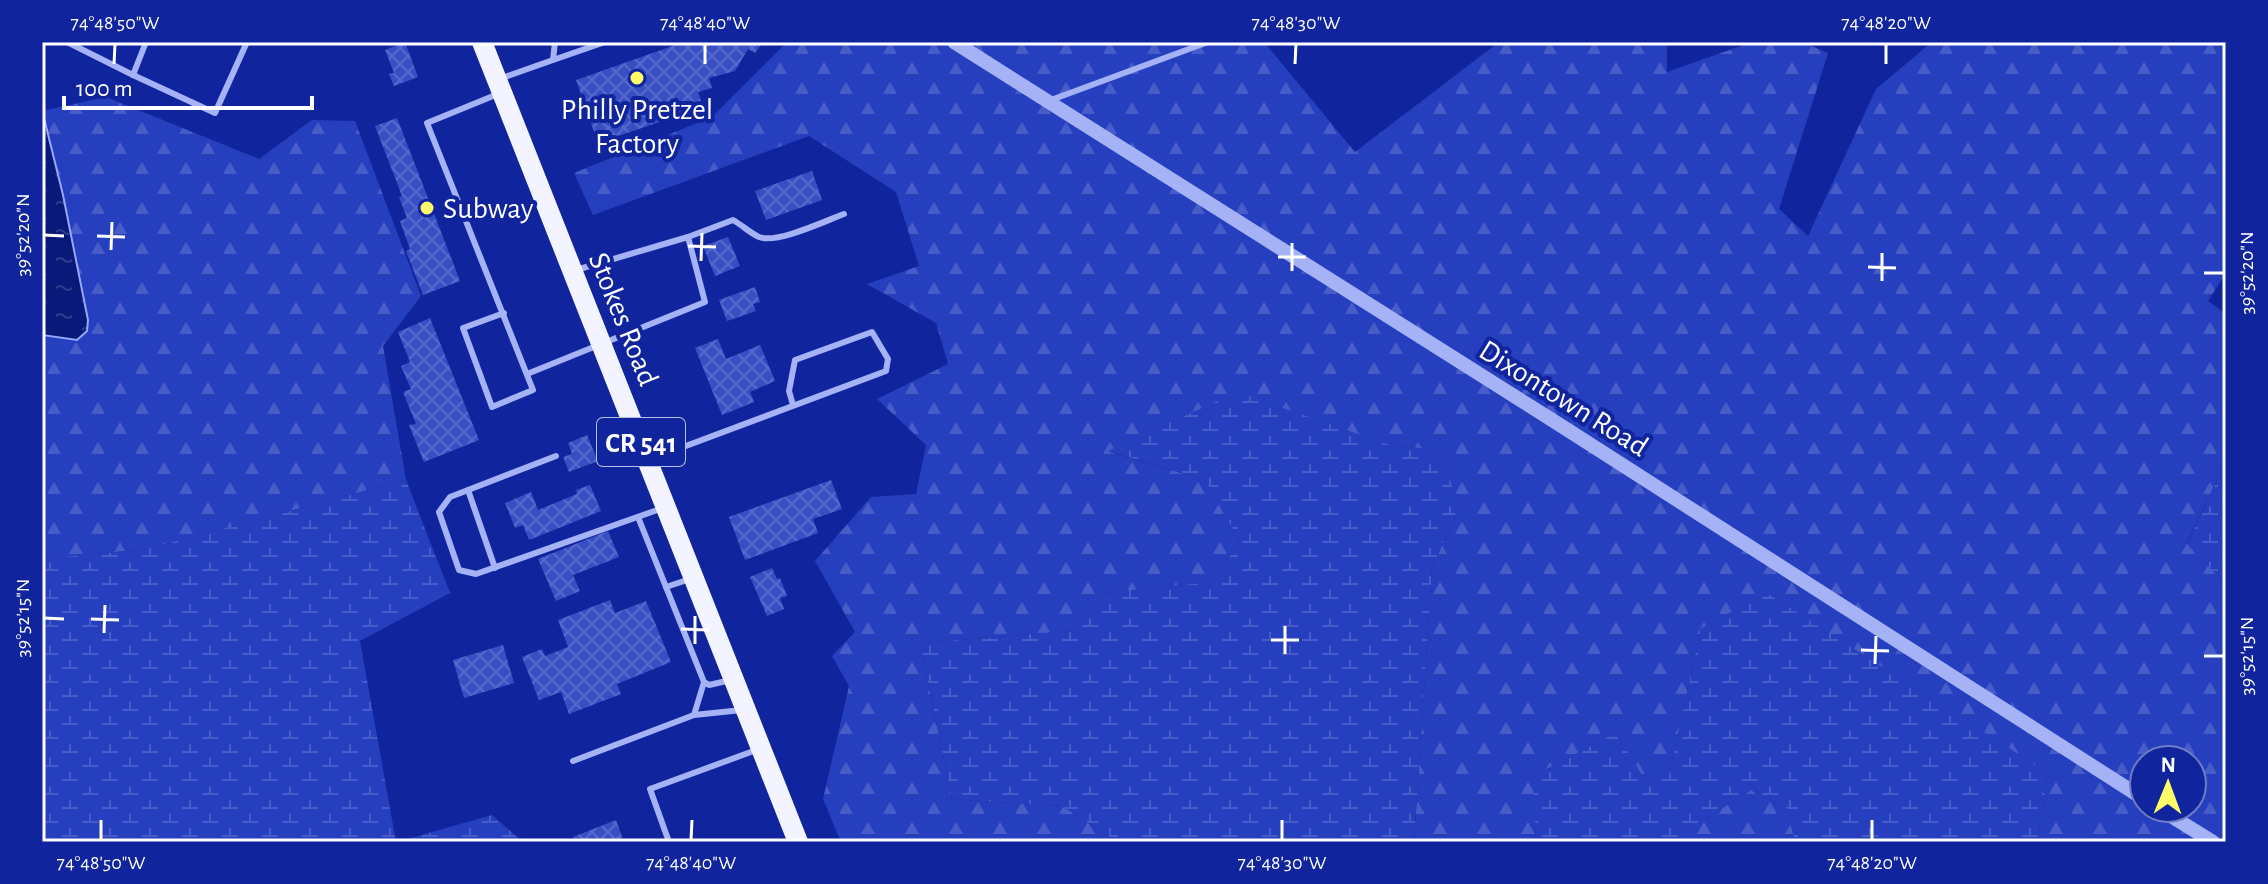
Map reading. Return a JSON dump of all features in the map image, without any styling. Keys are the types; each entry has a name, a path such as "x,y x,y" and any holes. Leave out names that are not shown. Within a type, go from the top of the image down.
{"main road":[{"name":"Stokes Road","path":"482,42 798,842"}],"street":[{"name":"Dixontown Road","path":"954,42 2128,789"},
{"path":"2184,824 2213,842"}],"lane":[{"path":"67,42 215,113 247,42"},
{"path":"133,75 146,42"},
{"path":"553,60 555,42"},
{"path":"504,313 463,328 492,407 533,390 504,313 427,123 553,60 605,42"},
{"path":"1047,101 1208,42"},
{"path":"573,270 688,237 733,220 757,237 767,239 844,214"},
{"path":"527,374 705,302 688,237"},
{"path":"648,461 886,371 888,359 872,332 795,360 789,391 793,405"},
{"path":"556,456 450,497 439,512 459,570 476,574 666,507"},
{"path":"468,490 495,568"},
{"path":"638,517 704,682 709,685 735,680"},
{"path":"666,587 694,578"},
{"path":"694,715 704,682"},
{"path":"573,761 694,715 746,709"},
{"path":"669,842 650,789 761,748"}],"green space":[{"path":"787,42 1264,42 1355,152 1499,42 1667,42 1667,72 1752,42 1802,42 1828,53 1779,209 1808,236 1876,89 1932,42 2226,42 2226,273 2208,301 2226,314 2226,461 2187,543 2226,585 2226,842 2037,842 2048,773 1701,628 1669,775 1645,781 1616,733 1534,776 1536,842 1414,842 1432,568 1460,504 1437,450 1390,445 1110,452 1205,480 1240,542 1211,582 1104,593 1070,631 920,643 952,799 1062,806 1118,842 841,842 823,799 849,686 832,656 855,632 815,561 871,497 916,494 926,445 877,399 948,364 936,323 867,284 919,266 896,192 809,136 593,215 574,173 712,117"},
{"path":"106,97 259,159 312,120 355,121 421,296 383,346 406,480 147,549 42,559 42,111"},
{"path":"1237,392 1390,445 1437,450 1460,504 1432,568 1414,842 1118,842 1062,806 952,799 920,643 1070,631 1104,593 1211,582 1240,542 1205,480 1108,451"},
{"path":"2226,461 2226,585 2187,544"},
{"path":"406,480 450,593 360,641 396,842 42,842 42,559 147,549"},
{"path":"1767,593 2048,773 2037,842 1795,842 1787,808 1751,790 1675,838 1675,842 1536,842 1533,776 1616,733 1645,780 1669,775 1701,628"},
{"path":"1751,790 1787,808 1795,842 1675,842 1674,838"},
{"path":"492,815 523,842 397,842"}],"water":[{"path":"42,110 88,320 87,331 77,340 42,335"}],"building":[{"path":"405,42 418,77 394,86 389,74 394,73 385,50"},
{"path":"684,42 763,42 755,53 748,49 735,71 709,78 712,88 698,92 703,107 598,143 576,80"},
{"path":"397,118 460,281 423,295 406,251 410,249 400,221 407,218 399,197 402,196 375,126"},
{"path":"812,171 822,200 766,220 755,191"},
{"path":"728,237 740,266 715,276 703,246"},
{"path":"755,287 760,302 753,304 756,311 727,321 719,300"},
{"path":"430,318 479,440 424,462 409,425 416,424 403,392 411,389 401,366 410,362 398,332"},
{"path":"718,339 726,359 760,345 775,381 750,392 754,402 722,415 695,348"},
{"path":"587,435 598,461 569,472 563,457 572,454 568,443"},
{"path":"831,480 842,509 813,519 818,533 745,560 729,517"},
{"path":"590,485 601,511 529,540 523,525 515,528 505,503 531,492 538,510 577,494 576,490"},
{"path":"608,531 619,557 573,575 580,591 556,601 538,559"},
{"path":"772,568 787,596 780,598 784,609 767,616 750,577"},
{"path":"610,600 615,613 646,601 671,662 617,684 621,694 569,714 561,692 539,700 522,657 542,649 545,656 568,647 558,620"},
{"path":"503,645 514,683 464,698 453,660"},
{"path":"616,820 624,842 575,842 573,837"}],"place":[{"name":"Philly Pretzel Factory","path":"637,78"},
{"name":"Subway","path":"427,208"}]}
